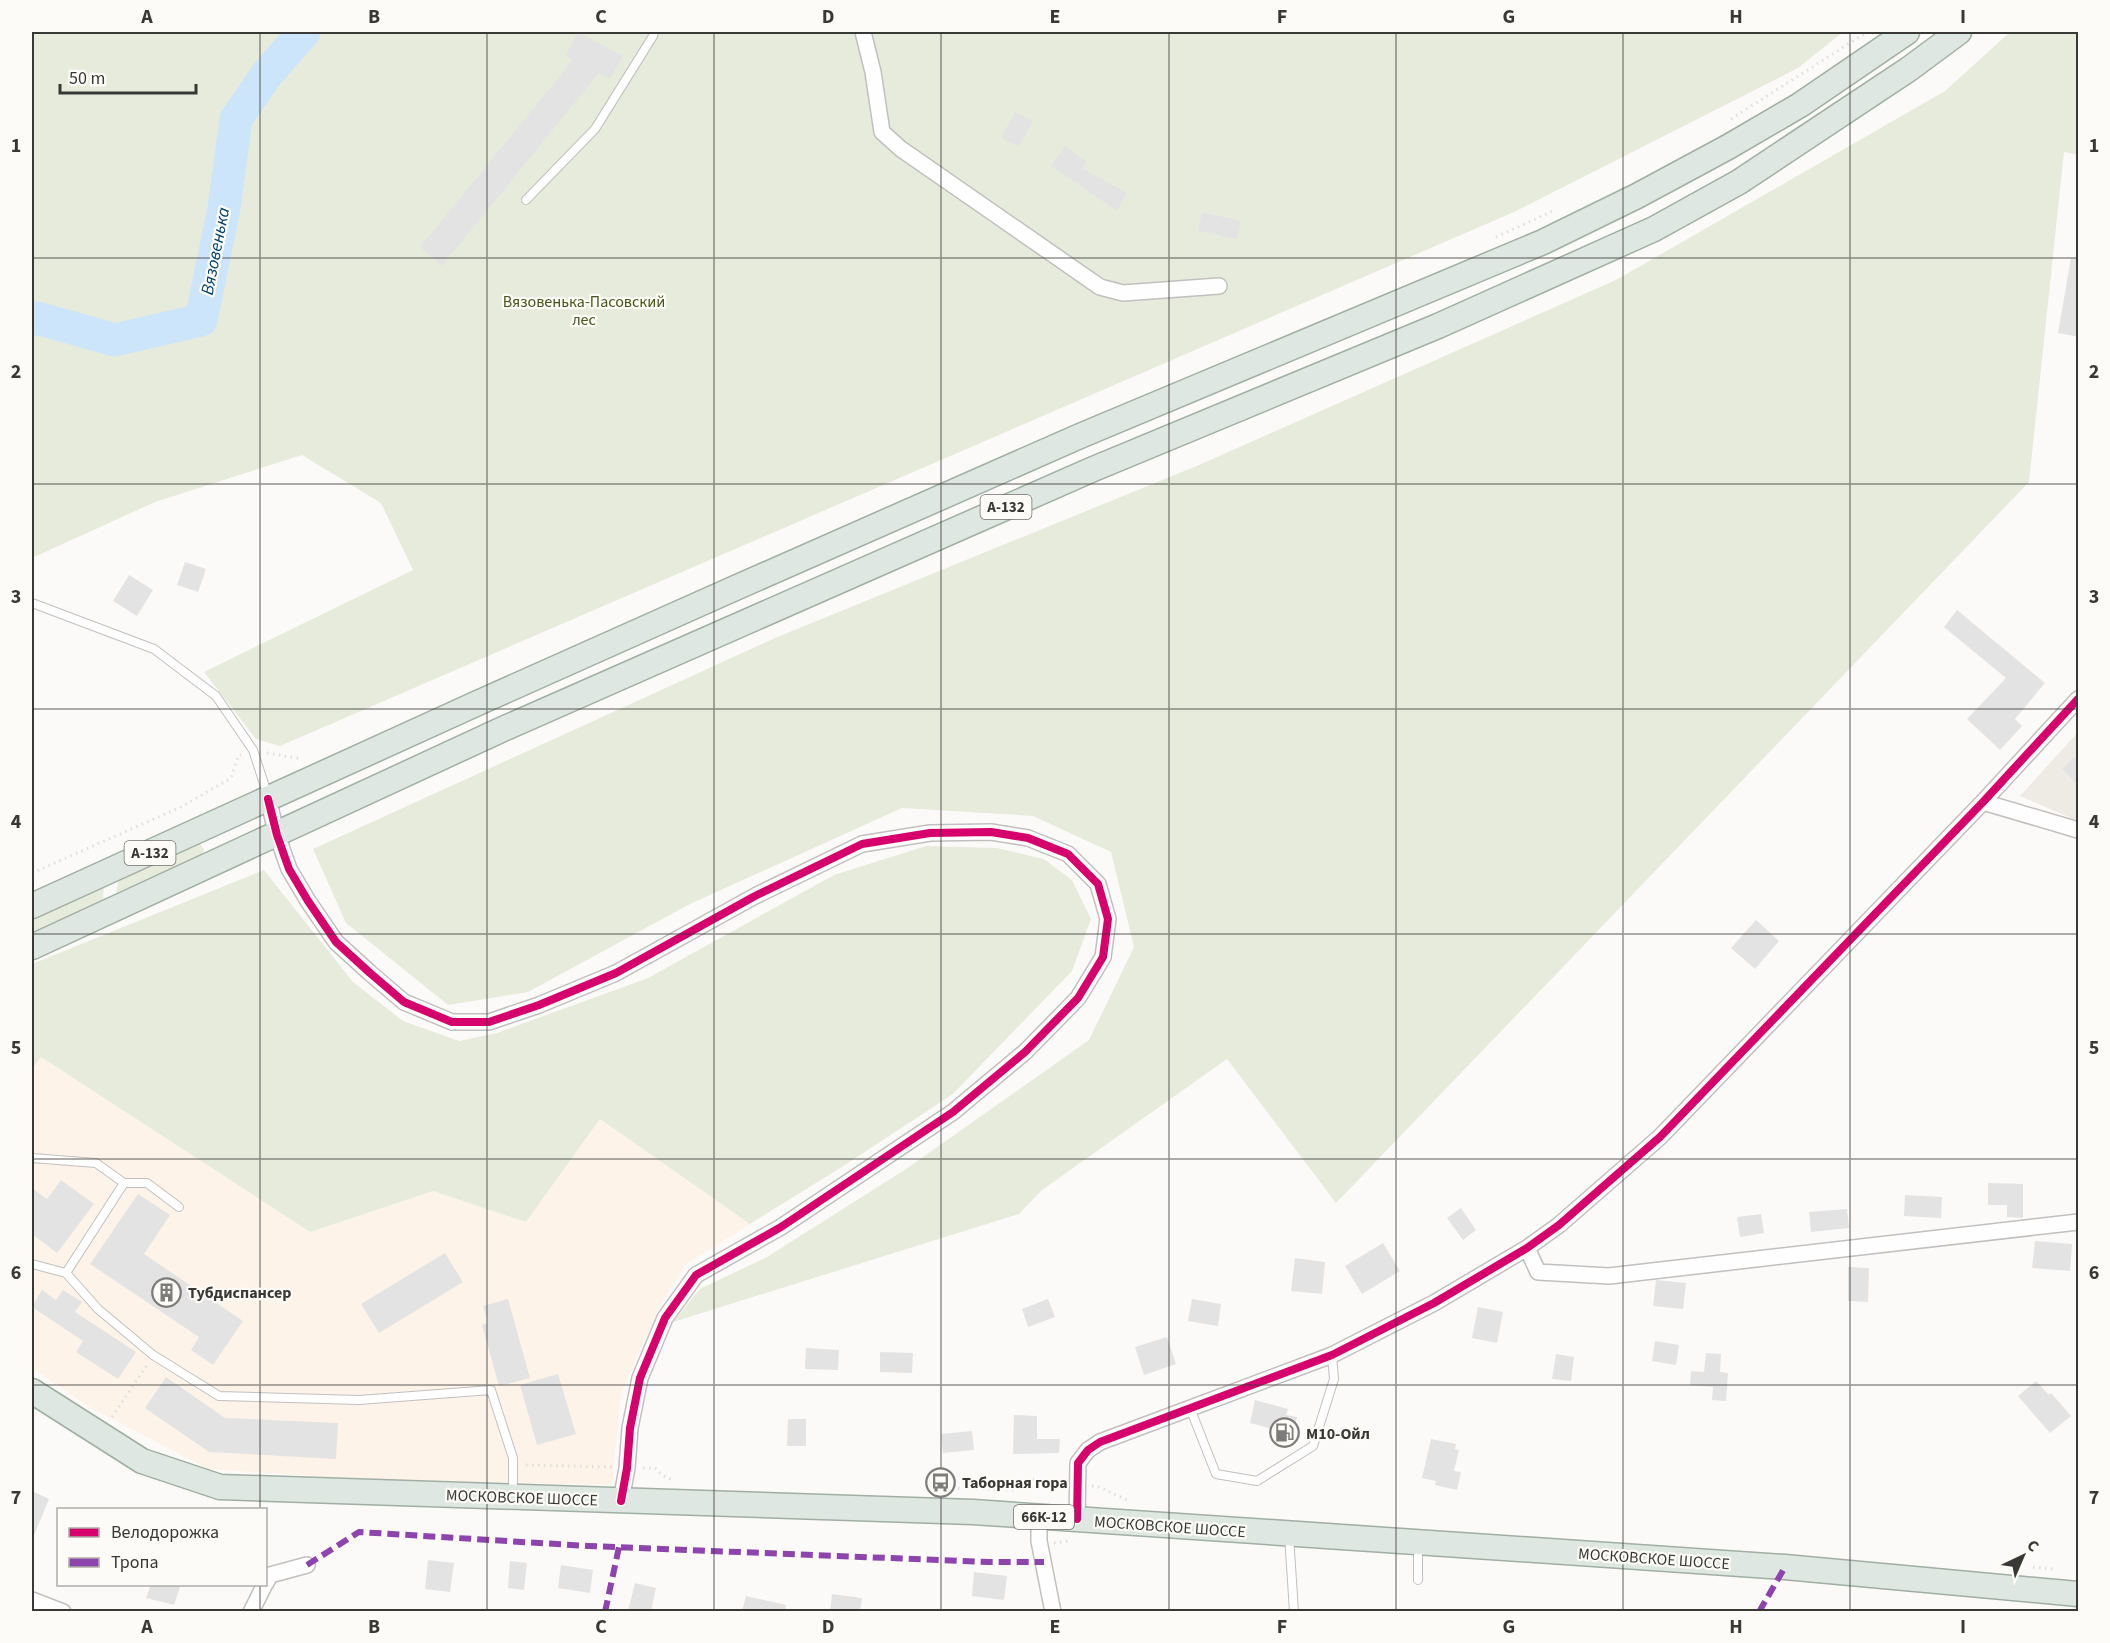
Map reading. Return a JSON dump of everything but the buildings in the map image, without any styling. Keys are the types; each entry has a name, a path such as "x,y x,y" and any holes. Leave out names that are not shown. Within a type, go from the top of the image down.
{"main road":[{"name":"А-132","path":"32,906 480,702 1070,441 1543,242 1637,196 1728,147 1800,105 1906,32"},
{"name":"А-132","path":"32,947 503,729 1070,479 1438,326 1654,228 1739,182 1909,69 1959,32"},
{"name":"МОСКОВСКОЕ ШОССЕ","path":"32,1391 142,1461 220,1487 880,1508 1077,1519 1785,1567 2079,1594"}],"street":[{"path":"863,32 873,72 882,132 901,148 1100,287 1123,293 1219,286"},
{"path":"1077,1519 1078,1462 1088,1450 1100,1442 1332,1354 1434,1303 1527,1248 1559,1225 1660,1137 1983,802 2079,699"},
{"path":"268,799 289,869 336,942 404,1002 452,1022 489,1022 539,1005 616,973 755,896 862,844 930,833 991,832 1028,838 1068,854 1098,884 1108,919 1102,957 1078,998 1025,1052 953,1112 781,1227 696,1275 665,1318 640,1378 630,1428 627,1468 621,1501"},
{"path":"1983,802 2079,830"},
{"path":"1527,1248 1538,1272 1609,1276 2079,1222"},
{"path":"1039,1517 1039,1541 1053,1611"},
{"path":"267,1580 270,1575 307,1564"},
{"path":"251,1611 264,1586"},
{"path":"32,1599 63,1611"}],"lane":[{"path":"526,200 595,129 654,32"},
{"path":"32,603 154,649 216,696 253,750 268,799"},
{"path":"32,1158 96,1163 124,1183 147,1183 179,1207"},
{"path":"66,1272 124,1183"},
{"path":"32,1264 66,1272 98,1310 153,1355 219,1396 359,1400 491,1390 513,1458 513,1497"},
{"path":"1190,1408 1216,1473 1257,1481 1312,1446 1334,1379 1332,1354"},
{"path":"1289,1534 1294,1611"},
{"path":"1418,1543 1418,1580"}],"path":[{"path":"111,1417 153,1355"}],"shaded area":[{"path":"2078,732 2078,821 2020,796"},
{"path":"41,1057 310,1232 433,1191 526,1222 600,1119 750,1224 685,1265 657,1312 621,1394 612,1485 359,1479 208,1469 91,1408 32,1368 32,1069"}],"green space":[{"name":"Вязовенька-Пасовский лес","path":"32,32 1843,32 1798,68 1514,212 280,746 256,739 204,672 413,570 381,503 302,455 155,502 32,558"},
{"path":"2010,32 2078,32 2078,155 2064,152 2029,482 1336,1203 1227,1059 1042,1190 1019,1214 673,1322 700,1289 767,1257 906,1169 1089,1040 1134,947 1111,852 1033,816 902,808 690,904 528,992 448,1005 346,923 313,849 775,638 1199,465 1616,280 1945,91"},
{"path":"199,843 204,849 203,854 116,893 119,879"},
{"path":"926,846 997,848 1044,859 1072,880 1091,919 1072,971 953,1094 750,1224 600,1119 526,1222 433,1191 310,1232 41,1057 32,1069 32,964 264,870 353,982 403,1021 459,1041 497,1033 648,978 834,875"},
{"path":"104,885 103,901 32,932 32,917"}],"waterway":[{"name":"Вязовенька","path":"32,320 37,318 115,340 201,320 224,208 236,119 267,74 304,32"}],"marked path":[{"path":"307,1565 359,1532 588,1546 988,1562 1044,1562"},
{"path":"605,1612 619,1547"},
{"path":"1759,1612 1785,1567"}],"cycle path":[{"path":"1077,1519 1078,1463 1088,1450 1100,1442 1332,1355 1434,1303 1527,1248 1559,1225 1660,1137 1983,802 2078,699"},
{"path":"268,799 289,869 336,942 404,1002 452,1022 489,1022 539,1005 616,973 755,896 862,844 930,833 991,832 1028,838 1068,854 1098,884 1108,919 1103,957 1078,998 1025,1052 953,1112 781,1227 696,1275 665,1318 640,1378 630,1428 627,1468 621,1501"}],"place":[{"name":"Тубдиспансер","path":"167,1292"},
{"name":"М10-Ойл","path":"1285,1433"},
{"name":"Таборная гора","path":"941,1482"}]}
